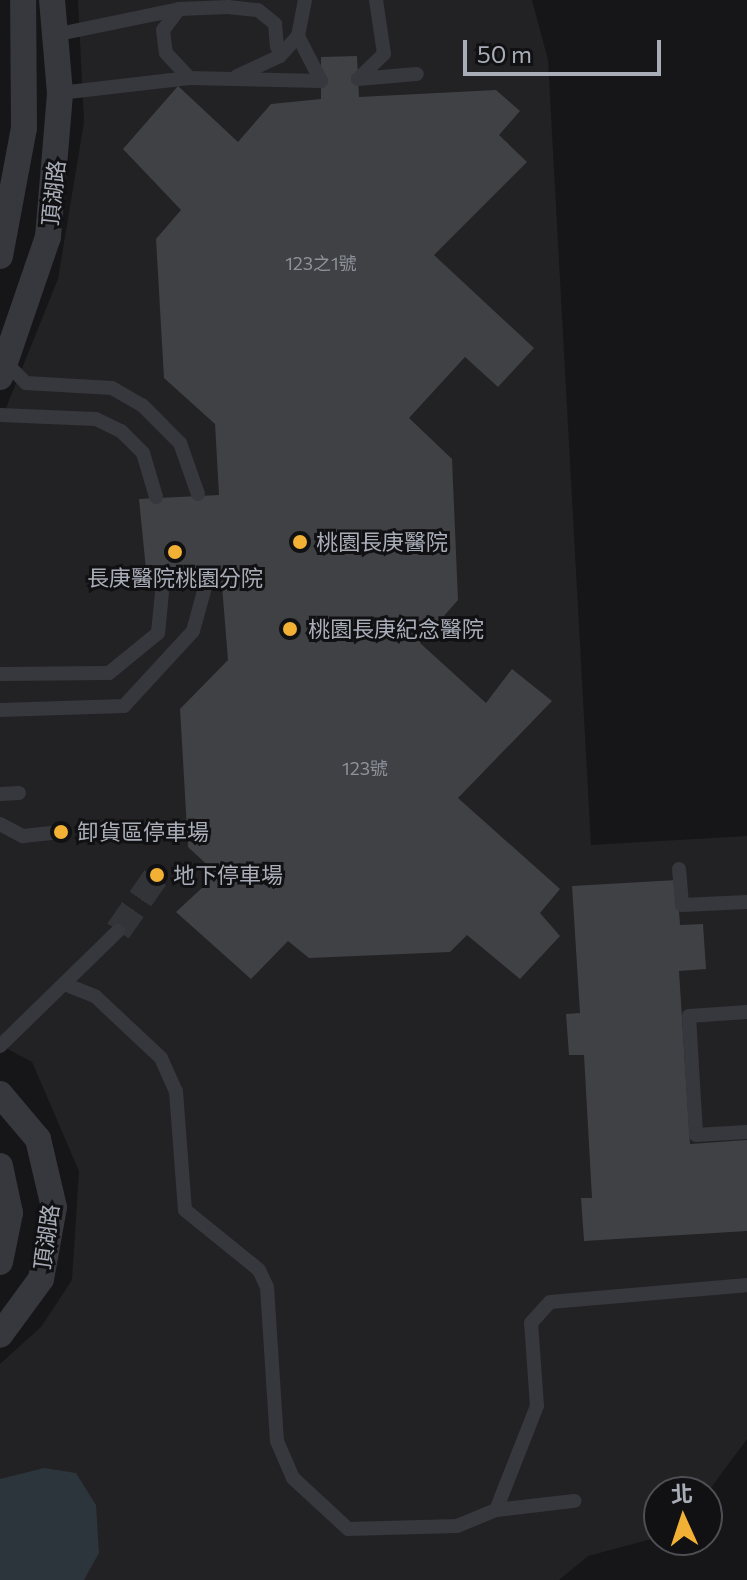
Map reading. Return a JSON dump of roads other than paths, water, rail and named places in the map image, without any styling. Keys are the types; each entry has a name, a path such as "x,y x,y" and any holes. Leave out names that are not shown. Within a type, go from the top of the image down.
{"street":[{"name":"頂湖路","path":"0,256 24,128 23,0"},
{"name":"頂湖路","path":"3,371 48,237 60,93 52,0"},
{"name":"頂湖路","path":"0,1094 38,1139 54,1207 41,1279 0,1335"},
{"name":"頂湖路","path":"0,1166 10,1213 0,1262"}],"lane":[{"path":"237,76 280,56 298,36 305,0"},
{"path":"376,0 384,54 358,79 417,74"},
{"path":"54,35 179,9 258,10 275,24 277,47"},
{"path":"179,9 163,30 166,53 189,78"},
{"path":"60,93 189,78 237,76 276,85 321,81 298,36"},
{"path":"3,371 26,383 61,389 112,388 142,405 180,443 198,494"},
{"path":"0,415 96,419 121,431 143,453 156,497"},
{"path":"0,710 80,710 124,706 193,631 204,591"},
{"path":"0,674 109,673 158,633 162,592"},
{"path":"0,794 19,793"},
{"path":"0,824 23,836 61,832"},
{"path":"679,869 682,905 747,902"},
{"path":"0,1046 67,985 118,931"},
{"path":"67,985 96,997 161,1058 176,1091 185,1210 259,1270 267,1287 277,1441 293,1478 348,1529 457,1526 496,1510 574,1501"},
{"path":"747,1012 689,1016 696,1135 747,1132"},
{"path":"496,1510 537,1406 533,1315 550,1302 747,1285"}],"tunnel":[{"path":"118,931 157,875"}],"place":[{"name":"桃園長庚醫院","path":"300,542"},
{"name":"長庚醫院桃園分院","path":"175,552"},
{"name":"桃園長庚紀念醫院","path":"290,629"},
{"name":"卸貨區停車場","path":"61,832"},
{"name":"地下停車場","path":"157,875"}]}
